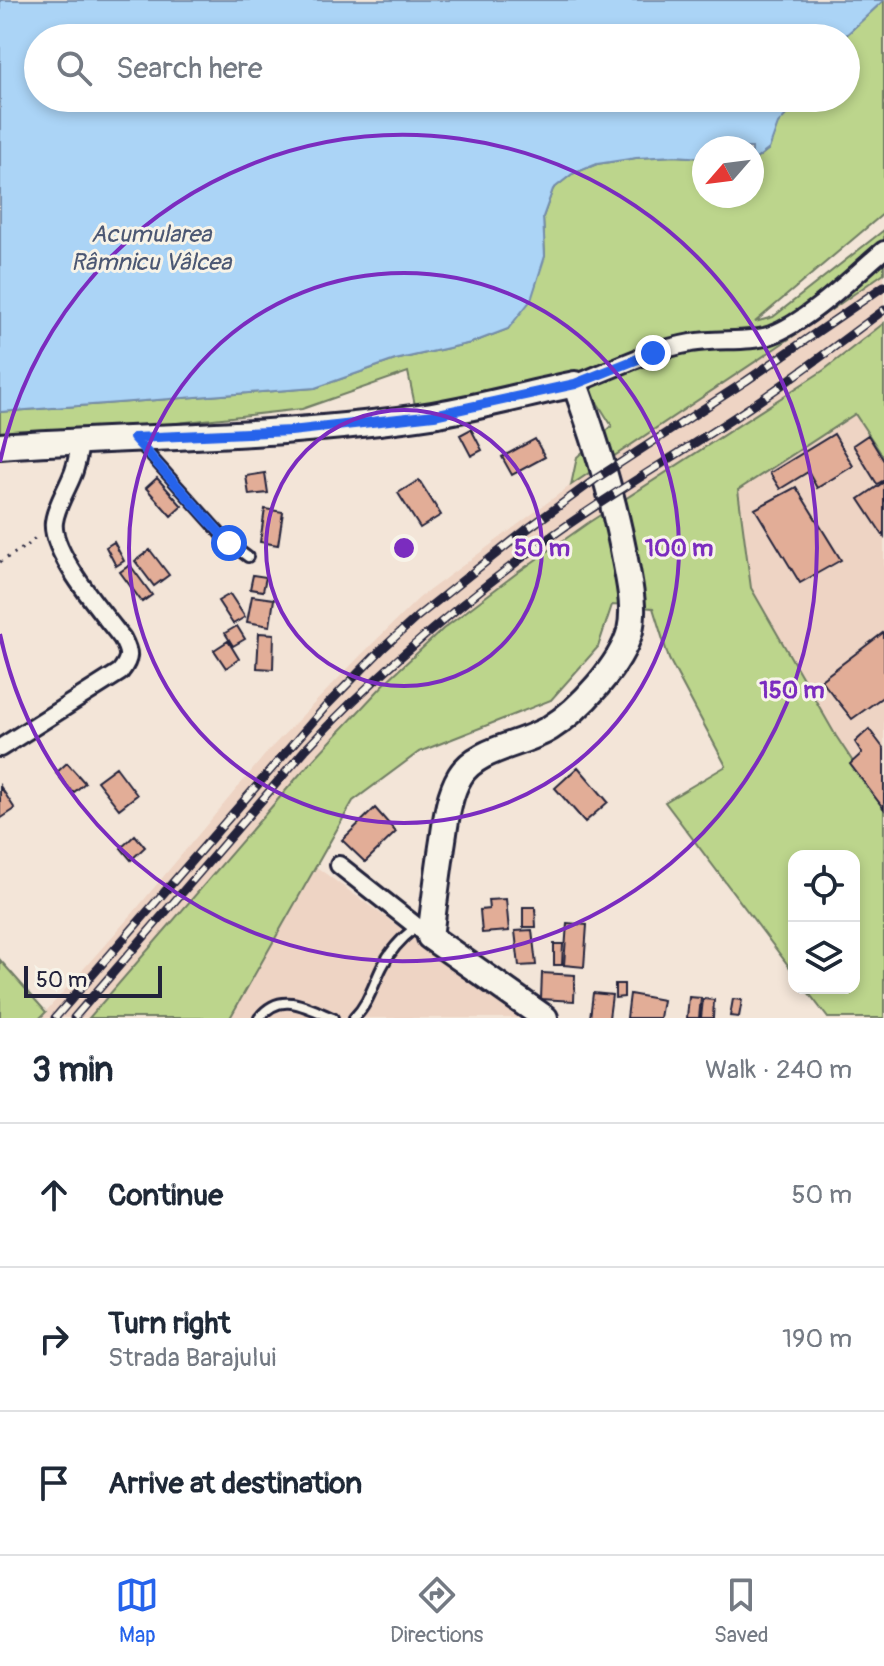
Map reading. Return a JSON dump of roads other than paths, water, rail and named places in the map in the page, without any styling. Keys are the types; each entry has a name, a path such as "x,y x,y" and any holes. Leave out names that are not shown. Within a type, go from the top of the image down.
{"street":[{"path":"0,446 291,431 388,421 434,415 575,384 653,353 689,343 769,336 800,321 884,250"},
{"path":"423,932 446,819 461,774 479,758 531,738 570,713 610,670 630,633 631,601 619,523 599,449 575,384"},
{"path":"0,748 120,672 127,663 127,649 122,638 72,571 58,545 54,521 74,474 81,440"},
{"path":"339,865 423,932 545,1018"}],"lane":[{"path":"134,438 229,543 248,557"},
{"path":"354,1018 366,1005 382,967 400,940 423,932"},
{"path":"259,1018 269,1007 281,1002 293,1002 333,1018"}],"water":[{"name":"Acumularea Râmnicu Vâlcea","path":"0,0 884,0 858,24 24,24 24,112 789,112 778,124 769,149 764,153 764,136 692,136 692,157 636,158 597,164 572,174 553,189 543,217 545,256 531,300 508,329 471,343 395,360 315,388 0,412"}],"railway":[{"path":"55,1018 327,705 417,617 597,478 884,286"},
{"path":"74,1018 305,750 417,643 476,593 565,527 756,403 884,310"}]}
